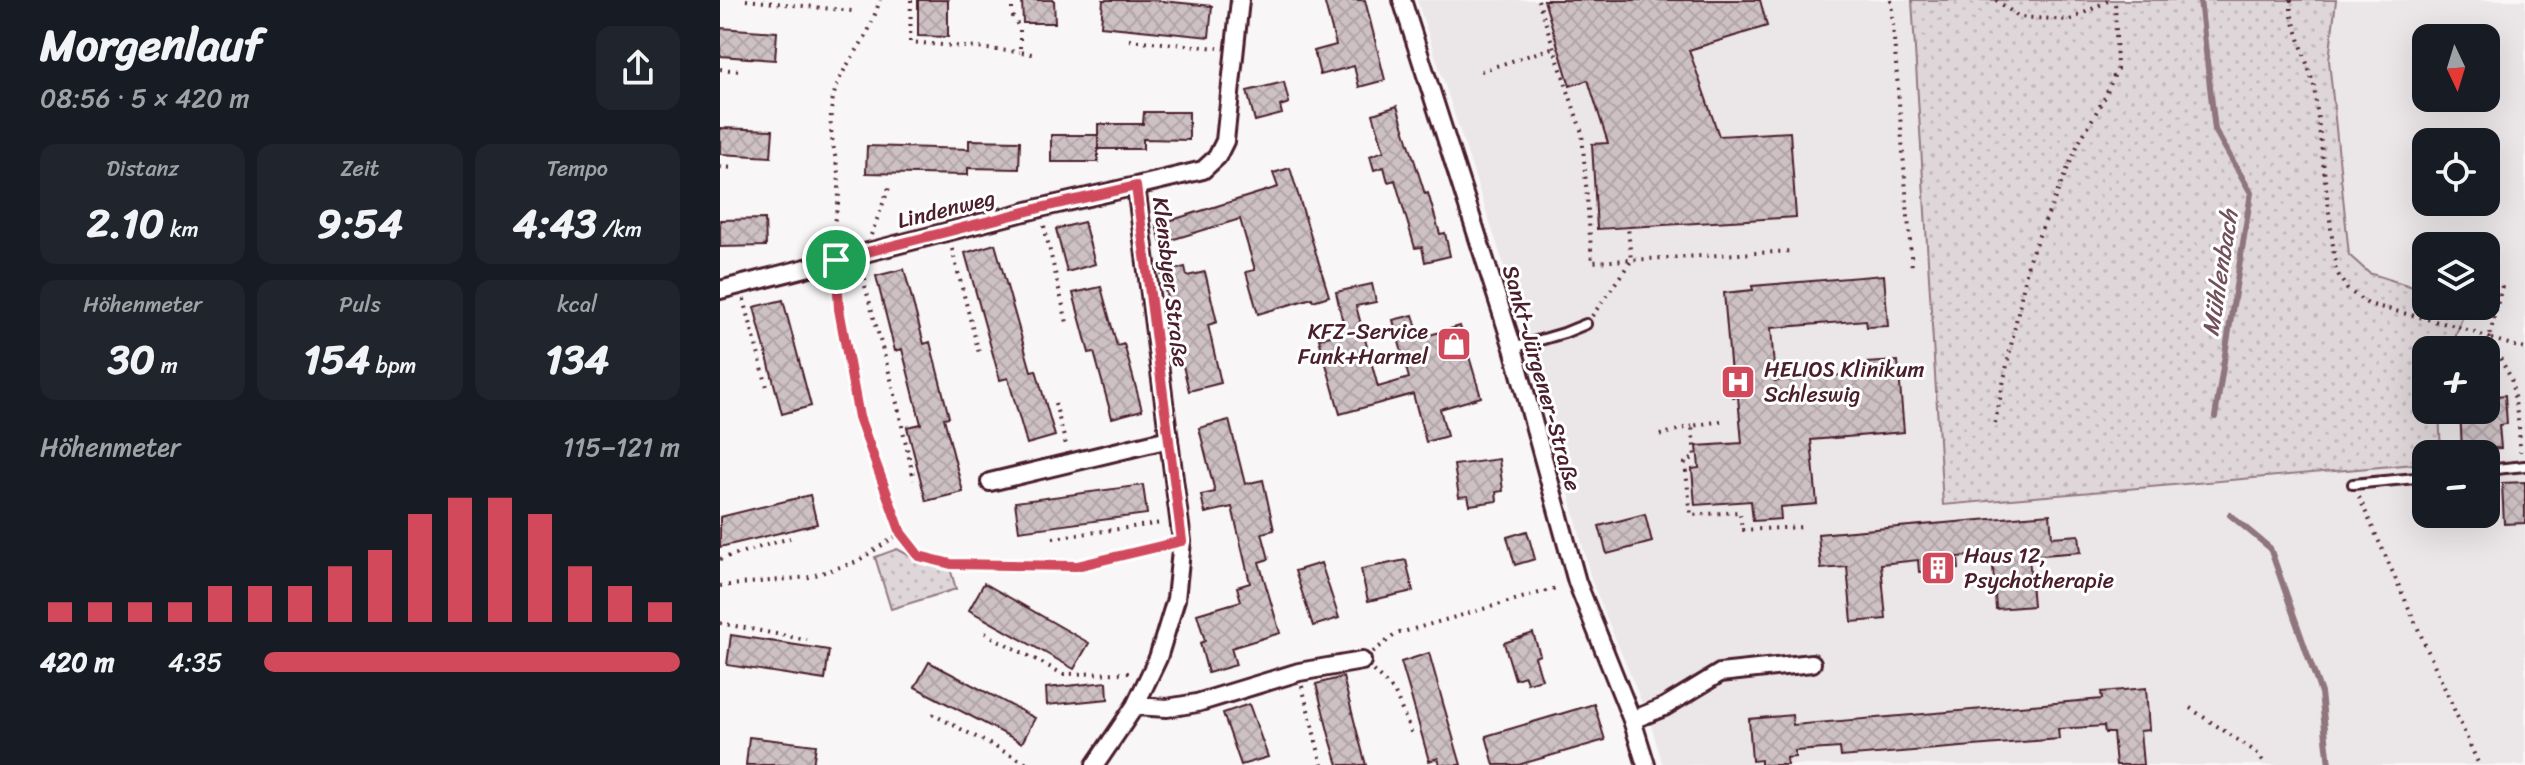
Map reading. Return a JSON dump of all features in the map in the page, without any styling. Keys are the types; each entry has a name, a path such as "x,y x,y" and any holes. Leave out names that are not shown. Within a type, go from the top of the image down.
{"street":[{"name":"Klensbyer Straße","path":"1095,765 1135,706 1158,658 1176,599 1182,541 1136,186 1203,170 1217,157 1225,141 1240,0"},
{"name":"Sankt-Jürgener-Straße","path":"1402,0 1513,348 1577,582 1632,720 1646,765"},
{"name":"Lindenweg","path":"720,290 1136,186"},
{"path":"990,482 1169,439"},
{"path":"1135,706 1167,708 1197,703 1299,672 1362,661"},
{"path":"1632,720 1664,707 1720,673 1812,663"}],"lane":[{"path":"1513,348 1586,324"},
{"path":"2500,469 2523,467"},
{"path":"2353,484 2412,478"}],"path":[{"path":"746,0 852,11"},
{"path":"880,0 867,34 839,76 831,112 831,144 839,179 840,205 831,234 839,309 859,417 901,533 919,556 951,564 1077,566 1182,541"},
{"path":"911,0 910,42 1037,55"},
{"path":"1012,0 1012,15 1020,29 1020,52"},
{"path":"1538,0 1582,133 1592,262 1793,251"},
{"path":"1891,0 1912,268"},
{"path":"1995,423 2029,259 2078,144 2117,69 2113,0 2070,20 2019,17 1996,0"},
{"path":"2291,0 2291,13 2314,86 2336,271 2347,289 2368,304 2484,336"},
{"path":"1129,40 1236,50"},
{"path":"1481,71 1556,47"},
{"path":"720,69 742,71"},
{"path":"720,167 734,168"},
{"path":"890,185 864,252 865,286 894,390 914,480"},
{"path":"1040,208 1068,327"},
{"path":"1586,324 1631,261 1628,227"},
{"path":"948,231 979,353"},
{"path":"740,285 767,387"},
{"path":"2490,336 2502,286"},
{"path":"2500,341 2525,349"},
{"path":"2500,358 2511,378 2523,467"},
{"path":"1055,403 1070,463"},
{"path":"1660,435 1721,421"},
{"path":"1692,426 1695,457 1685,463 1691,515 1740,512 1742,530 1804,527"},
{"path":"2353,484 2479,765"},
{"path":"1053,538 1180,521"},
{"path":"720,586 809,577 856,562 901,533"},
{"path":"720,559 790,538"},
{"path":"1413,737 1394,691 1362,661 1396,634 1545,592"},
{"path":"720,623 807,640"},
{"path":"985,633 1063,674 1134,673 1147,680"},
{"path":"1299,672 1322,765"},
{"path":"2190,708 2256,752 2266,765"},
{"path":"932,714 1030,765"}],"shaded area":[{"name":"HELIOS Klinikum Schleswig","path":"1417,0 1912,0 1943,505 2412,464 2412,528 2500,528 2500,440 2440,440 2440,424 2500,424 2500,336 2456,336 2461,320 2500,320 2500,232 2412,232 2412,287 2369,273 2349,255 2329,60 2336,0 2525,0 2525,765 1663,765 1651,725 1592,582 1533,354"},
{"path":"1912,0 2336,0 2329,60 2349,255 2369,273 2412,287 2412,320 2461,320 2456,336 2412,336 2412,424 2440,424 2440,440 2412,440 2412,464 1943,505"},
{"path":"897,549 916,559 950,568 956,589 891,609 875,557"}],"building":[{"path":"918,0 948,0 948,37 918,36"},
{"path":"1022,0 1054,0 1055,23 1023,23"},
{"path":"1103,0 1152,0 1212,6 1209,37 1101,26"},
{"path":"1324,0 1365,0 1385,80 1359,87 1354,66 1320,75 1314,51 1336,45"},
{"path":"1544,0 1760,0 1767,26 1689,50 1719,136 1790,132 1796,217 1597,229 1592,144 1608,143 1588,80 1570,86"},
{"path":"720,28 777,32 775,60 720,56"},
{"path":"1284,82 1289,103 1280,106 1282,114 1255,121 1247,91"},
{"path":"1397,106 1440,234 1445,233 1450,256 1425,262 1422,247 1415,248 1395,180 1388,182 1384,167 1374,170 1370,156 1384,151 1373,114"},
{"path":"1144,112 1189,112 1189,140 1143,139 1143,149 1098,149 1098,124 1143,124"},
{"path":"720,128 773,130 771,157 720,154"},
{"path":"1051,135 1098,135 1098,162 1051,162"},
{"path":"969,140 1020,141 1019,169 968,168 968,175 866,173 867,146 969,149"},
{"path":"1290,168 1329,296 1258,314 1246,272 1255,270 1240,219 1161,243 1156,225 1278,187 1273,173"},
{"path":"765,219 766,246 720,247 720,220"},
{"path":"1084,222 1095,264 1067,272 1056,229"},
{"path":"995,244 1031,371 1036,370 1055,436 1027,444 1008,378 1000,380 965,253"},
{"path":"1185,267 1187,276 1205,272 1217,322 1208,325 1221,383 1189,391 1161,273"},
{"path":"904,269 924,344 930,342 949,417 944,418 963,492 926,501 907,427 921,424 902,349 895,351 876,276"},
{"path":"1884,275 1888,326 1867,327 1866,320 1771,328 1775,381 1866,373 1866,363 1898,361 1904,432 1811,440 1817,504 1780,507 1781,519 1753,521 1751,501 1695,505 1692,469 1699,468 1697,446 1742,443 1738,397 1733,397 1724,293 1753,290 1752,286"},
{"path":"1372,284 1376,302 1356,306 1378,387 1409,378 1393,320 1413,315 1420,338 1460,326 1481,397 1440,409 1447,436 1426,442 1413,394 1340,414 1319,339 1345,332 1336,292"},
{"path":"1101,287 1117,346 1124,344 1142,410 1112,418 1094,352 1089,353 1073,293"},
{"path":"783,300 811,406 782,414 754,307"},
{"path":"2505,395 2507,424 2499,425 2501,448 2500,440 2462,440 2461,424 2500,424 2500,396"},
{"path":"1229,420 1245,484 1263,480 1274,530 1262,533 1269,559 1259,562 1280,633 1231,648 1236,665 1208,673 1200,643 1205,641 1197,614 1241,601 1237,587 1250,583 1232,507 1205,513 1201,495 1215,492 1199,428"},
{"path":"1499,459 1503,491 1496,492 1497,501 1470,505 1468,496 1459,497 1454,465"},
{"path":"2525,482 2525,523 2504,524 2502,483"},
{"path":"1143,485 1147,514 1019,531 1015,502"},
{"path":"810,495 817,524 720,547 720,517"},
{"path":"1645,514 1652,542 1607,554 1599,526"},
{"name":"Haus 12, Psychotherapie","path":"2050,514 2052,537 2079,535 2081,552 2029,556 2033,606 1996,609 1992,554 1958,557 1959,569 1919,572 1918,560 1881,564 1886,619 1852,622 1847,567 1821,569 1818,534"},
{"path":"1527,531 1535,559 1515,565 1507,537"},
{"path":"1406,560 1413,591 1368,601 1361,569"},
{"path":"1321,563 1339,618 1313,626 1295,571"},
{"path":"984,583 1089,643 1074,669 969,610"},
{"path":"1533,633 1540,655 1535,657 1542,679 1527,683 1525,676 1515,679 1504,643"},
{"path":"731,635 829,650 825,680 727,665"},
{"path":"1429,653 1461,765 1440,765 1438,758 1429,761 1401,662"},
{"path":"929,662 1035,718 1022,743 915,687"},
{"path":"1343,677 1366,765 1338,765 1329,735 1316,684"},
{"path":"1107,682 1108,699 1047,705 1046,688"},
{"path":"2146,688 2149,730 2140,731 2143,765 2116,765 2113,733 2105,733 2104,726 2058,729 2059,739 1841,757 1840,748 1795,751 1795,757 1786,758 1787,765 1761,765 1761,760 1752,761 1749,719 1792,715 1793,725 2102,699 2101,692"},
{"path":"1249,704 1268,757 1241,765 1223,713"},
{"path":"1594,704 1605,740 1518,765 1494,765 1486,736"},
{"path":"749,737 816,745 813,765 746,765"}],"waterway":[{"name":"Mühlenbach","path":"2200,0 2215,130 2251,193 2215,417"},
{"name":"Mühlenbach","path":"2230,515 2270,548 2321,693 2329,765"}],"place":[{"name":"KFZ-Service Funk+Harmel","path":"1454,344"},
{"name":"HELIOS Klinikum Schleswig","path":"1738,382"},
{"name":"Haus 12, Psychotherapie","path":"1938,568"}],"route":[{"path":"1136,186 1182,541 1077,566 951,564 919,556 901,533 859,417 839,309 836,260 1136,186"}]}
